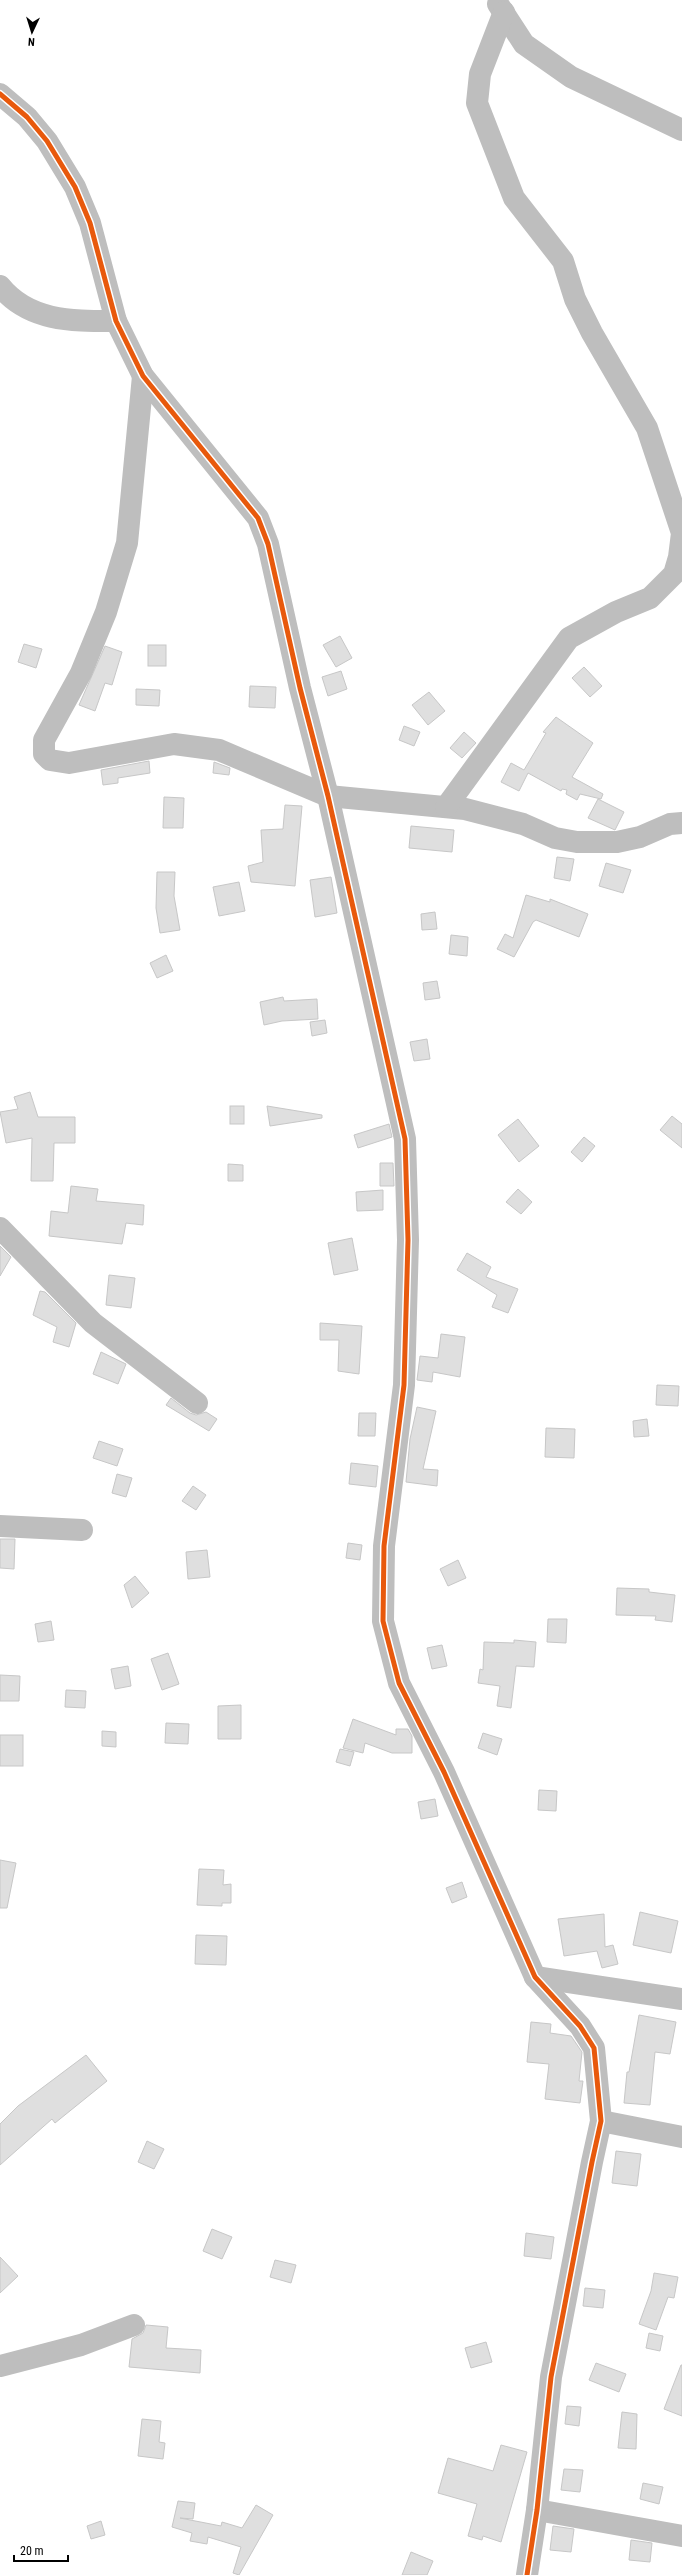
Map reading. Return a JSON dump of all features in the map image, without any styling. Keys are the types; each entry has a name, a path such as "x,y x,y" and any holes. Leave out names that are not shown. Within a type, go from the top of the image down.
{"street":[{"path":"500,6 524,44 571,77 682,130"},
{"path":"446,807 569,638 616,612 650,598 674,574 679,557 682,533 648,428 592,333 576,299 563,261 514,198 479,110 477,103 480,74 500,6"},
{"path":"0,94 27,117 47,141 75,187 90,223 116,321 143,376 258,518 268,544 300,688 328,796 405,1139 408,1240 404,1385 384,1546 383,1621 399,1683 444,1772 535,1976 580,2026 594,2048 601,2121 551,2377 537,2510 528,2575"},
{"path":"0,286 8,295 29,311 67,321 116,321"},
{"path":"143,376 127,543 106,612 81,673 44,740 44,754 50,760 69,763 174,744 219,750 328,796 465,809 523,824 555,838 577,842 617,842 640,837 670,824 682,823"},
{"path":"0,1228 93,1323 197,1403"},
{"path":"0,1526 82,1530"},
{"path":"535,1976 682,1999"},
{"path":"601,2121 682,2137"},
{"path":"3,2361 81,2345 134,2325"},
{"path":"537,2510 682,2536"}],"building":[{"path":"340,636 352,658 336,667 323,645"},
{"path":"24,644 42,649 36,668 18,662"},
{"path":"148,645 166,645 166,666 148,666"},
{"path":"105,646 122,652 112,685 105,683 95,711 79,705"},
{"path":"584,667 602,686 590,697 572,678"},
{"path":"341,671 347,689 328,696 322,677"},
{"path":"250,686 276,687 275,708 249,707"},
{"path":"136,689 160,690 159,706 136,705"},
{"path":"429,692 445,711 428,725 412,705"},
{"path":"556,717 593,743 572,777 603,794 601,799 580,794 577,800 566,794 567,790 562,789 561,791 528,773 519,791 501,782 511,763 524,770 546,733 543,732"},
{"path":"404,726 420,732 414,746 399,740"},
{"path":"464,732 476,743 462,758 450,748"},
{"path":"149,761 150,773 118,778 118,783 103,785 101,770"},
{"path":"214,762 230,768 229,775 213,773"},
{"path":"164,797 184,798 183,828 163,828"},
{"path":"598,799 624,812 615,830 588,818"},
{"path":"285,805 302,806 295,886 251,882 248,866 263,862 261,830 283,829"},
{"path":"411,826 454,830 452,852 409,848"},
{"path":"557,857 574,859 570,881 554,878"},
{"path":"606,863 631,870 623,893 599,886"},
{"path":"157,872 175,872 174,896 180,930 160,933 156,908"},
{"path":"331,877 337,913 315,917 310,880"},
{"path":"239,882 245,911 219,916 213,887"},
{"path":"526,895 550,902 550,899 588,914 579,937 536,920 533,922 514,957 497,949 505,934 513,938"},
{"path":"435,912 437,929 422,930 421,914"},
{"path":"451,935 468,937 467,956 449,954"},
{"path":"166,955 173,971 157,978 150,963"},
{"path":"437,981 440,998 425,1000 423,983"},
{"path":"283,997 284,1001 317,999 318,1019 282,1021 264,1025 260,1002"},
{"path":"325,1020 327,1033 312,1036 310,1022"},
{"path":"427,1039 430,1059 414,1061 410,1042"},
{"path":"30,1092 38,1117 75,1117 75,1143 54,1143 53,1181 31,1181 32,1138 6,1143 0,1112 18,1109 14,1097"},
{"path":"230,1106 244,1106 244,1124 230,1124"},
{"path":"267,1106 322,1115 322,1118 270,1126"},
{"path":"672,1116 682,1124 682,1148 660,1130"},
{"path":"518,1119 539,1146 519,1162 498,1135"},
{"path":"389,1124 392,1137 358,1148 354,1135"},
{"path":"584,1137 595,1146 582,1162 571,1152"},
{"path":"380,1163 393,1163 394,1186 380,1186"},
{"path":"228,1164 243,1165 243,1181 228,1181"},
{"path":"71,1186 98,1189 96,1201 144,1205 143,1225 126,1223 122,1244 49,1236 51,1211 68,1213"},
{"path":"518,1189 532,1202 521,1214 506,1202"},
{"path":"383,1190 383,1210 357,1211 356,1192"},
{"path":"352,1238 358,1270 334,1275 328,1243"},
{"path":"0,1246 11,1257 0,1276"},
{"path":"467,1253 491,1267 486,1277 518,1289 508,1313 492,1307 497,1295 457,1270"},
{"path":"109,1275 135,1278 131,1308 106,1305"},
{"path":"40,1291 45,1292 76,1323 69,1347 53,1342 57,1327 33,1315"},
{"path":"320,1323 362,1326 359,1374 338,1371 339,1340 320,1340"},
{"path":"441,1334 465,1337 460,1377 433,1372 432,1382 417,1380 420,1356 438,1358"},
{"path":"101,1352 126,1364 118,1384 93,1374"},
{"path":"657,1385 679,1386 678,1406 656,1405"},
{"path":"171,1398 190,1413 196,1415 206,1412 217,1419 209,1431 166,1405"},
{"path":"417,1407 436,1411 423,1469 438,1470 437,1486 406,1482 410,1439"},
{"path":"359,1413 376,1413 375,1436 358,1436"},
{"path":"647,1419 649,1436 634,1437 633,1421"},
{"path":"546,1428 575,1429 574,1458 545,1457"},
{"path":"99,1441 123,1449 117,1466 93,1458"},
{"path":"351,1463 378,1466 376,1487 349,1484"},
{"path":"117,1474 132,1478 126,1497 112,1493"},
{"path":"193,1486 206,1495 196,1510 182,1501"},
{"path":"0,1539 15,1539 14,1569 0,1568"},
{"path":"348,1543 362,1545 360,1560 346,1558"},
{"path":"207,1550 210,1577 188,1579 186,1552"},
{"path":"458,1560 466,1578 448,1586 440,1569"},
{"path":"135,1576 149,1593 132,1608 124,1585"},
{"path":"617,1588 649,1589 649,1592 675,1595 672,1622 655,1620 656,1616 616,1615"},
{"path":"548,1619 567,1619 566,1643 547,1642"},
{"path":"51,1621 54,1640 38,1642 35,1624"},
{"path":"514,1640 536,1642 534,1667 516,1666 511,1708 497,1706 500,1686 478,1683 480,1669 483,1670 484,1642 514,1643"},
{"path":"442,1645 447,1666 432,1669 427,1648"},
{"path":"168,1653 179,1684 162,1690 151,1659"},
{"path":"128,1666 131,1686 115,1689 111,1669"},
{"path":"0,1675 20,1676 19,1701 0,1701"},
{"path":"66,1690 86,1691 85,1708 65,1707"},
{"path":"241,1705 241,1739 218,1739 218,1706"},
{"path":"353,1719 396,1735 396,1729 408,1729 412,1736 412,1753 392,1753 365,1743 363,1753 343,1748"},
{"path":"166,1723 189,1724 188,1744 165,1743"},
{"path":"102,1731 116,1732 116,1747 102,1746"},
{"path":"483,1733 502,1739 497,1755 478,1748"},
{"path":"0,1735 23,1735 23,1766 0,1766"},
{"path":"340,1749 354,1752 350,1766 336,1762"},
{"path":"539,1790 557,1791 556,1811 538,1810"},
{"path":"435,1799 438,1816 421,1819 418,1802"},
{"path":"0,1860 16,1863 7,1908 0,1908"},
{"path":"199,1869 224,1870 223,1885 231,1884 231,1903 222,1903 222,1906 197,1905"},
{"path":"462,1882 467,1897 452,1903 446,1888"},
{"path":"640,1912 678,1921 671,1953 633,1945"},
{"path":"604,1914 605,1947 613,1945 618,1964 602,1968 597,1951 564,1956 558,1919"},
{"path":"196,1935 227,1936 226,1965 195,1964"},
{"path":"639,2015 676,2022 670,2054 655,2052 650,2105 624,2103 627,2072 629,2072"},
{"path":"531,2022 551,2024 550,2033 571,2036 582,2052 579,2081 583,2081 580,2103 545,2099 549,2064 527,2062"},
{"path":"86,2055 107,2081 55,2123 52,2119 0,2165 0,2124 18,2106"},
{"path":"147,2141 164,2149 154,2169 138,2162"},
{"path":"616,2151 641,2154 637,2186 612,2183"},
{"path":"212,2229 232,2237 222,2259 203,2251"},
{"path":"526,2233 554,2237 551,2259 524,2256"},
{"path":"0,2257 18,2276 0,2293"},
{"path":"275,2260 296,2265 291,2283 270,2277"},
{"path":"654,2273 678,2277 674,2298 668,2297 656,2330 639,2324 651,2291"},
{"path":"585,2288 605,2290 603,2308 583,2306"},
{"path":"146,2325 168,2327 166,2348 201,2350 200,2373 129,2367 132,2339 143,2333"},
{"path":"649,2333 663,2336 660,2351 646,2348"},
{"path":"486,2342 492,2362 471,2368 465,2348"},
{"path":"596,2363 626,2374 619,2392 589,2380"},
{"path":"682,2365 682,2416 664,2409"},
{"path":"567,2406 581,2407 579,2426 565,2424"},
{"path":"622,2412 637,2414 636,2449 618,2448"},
{"path":"142,2419 161,2421 159,2442 165,2443 163,2459 138,2456"},
{"path":"501,2445 527,2452 501,2542 483,2536 482,2540 468,2536 477,2504 438,2493 448,2458 493,2471"},
{"path":"564,2469 583,2470 580,2492 561,2490"},
{"path":"643,2483 663,2487 659,2504 640,2499"},
{"path":"178,2501 195,2503 193,2519 180,2518 221,2526 222,2522 242,2528 256,2505 273,2515 239,2575 233,2573 241,2547 208,2537 207,2544 190,2541 192,2533 172,2527"},
{"path":"101,2521 105,2535 91,2539 87,2526"},
{"path":"553,2526 574,2529 571,2552 550,2550"},
{"path":"631,2540 652,2543 650,2562 629,2560"},
{"path":"411,2552 433,2561 427,2575 402,2575"}],"cycle path":[{"path":"0,94 27,117 47,141 75,187 90,223 116,321 143,376 258,518 268,544 300,688 328,796 405,1139 408,1240 404,1385 384,1546 383,1621 399,1683 444,1772 535,1977 580,2026 594,2048 601,2121 551,2377 537,2510 527,2575"}]}
